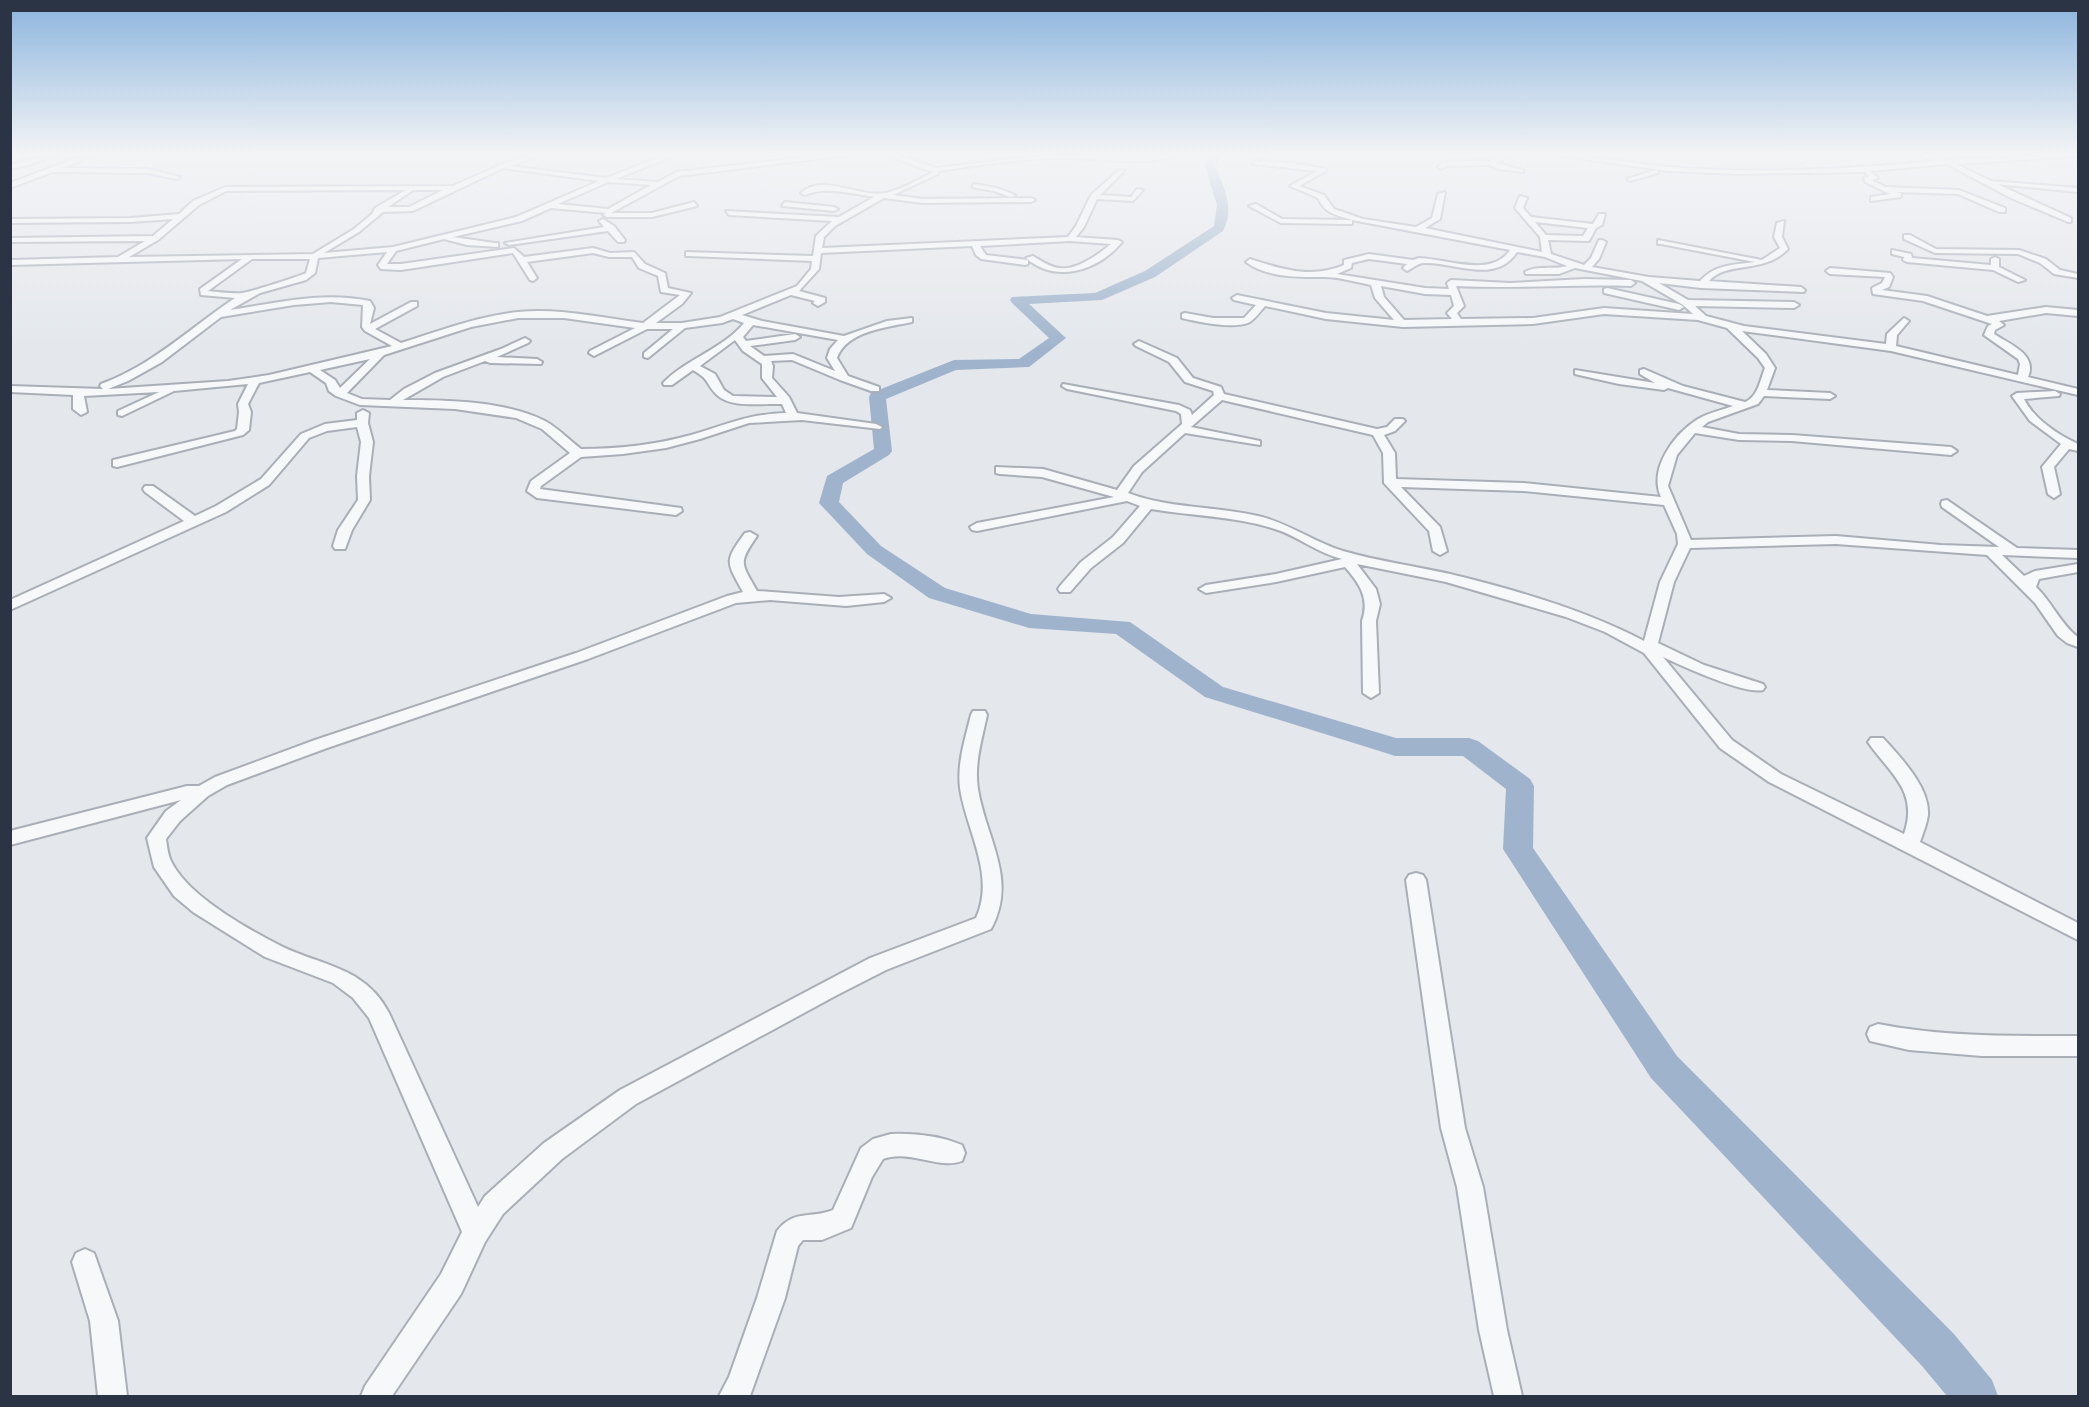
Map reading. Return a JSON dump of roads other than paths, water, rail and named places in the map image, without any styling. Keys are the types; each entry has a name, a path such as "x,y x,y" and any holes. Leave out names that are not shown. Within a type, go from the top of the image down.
{"street":[{"path":"10,220 148,219"},
{"path":"120,259 155,238 179,219"},
{"path":"79,393 126,380 146,369 246,296 279,284 306,278 310,274 314,256 345,238 371,219"},
{"path":"10,263 314,256 393,249 520,219"},
{"path":"606,219 621,240"},
{"path":"836,219 842,219"},
{"path":"795,296 815,269 820,236 842,219"},
{"path":"1070,239 1080,228 1084,219"},
{"path":"1276,219 1281,221 1361,221"},
{"path":"1354,219 1384,226 1437,232 1547,255 1575,266 1646,280 1801,290"},
{"path":"1419,229 1436,219"},
{"path":"1528,219 1593,226 1598,225 1601,219"},
{"path":"1528,219 1544,237 1547,255"},
{"path":"1701,285 1713,274 1768,262 1776,258 1784,249 1778,237 1781,223"},
{"path":"497,224 511,229 510,246 523,260 533,278"},
{"path":"1368,232 1384,226"},
{"path":"1544,237 1586,239 1593,226"},
{"path":"444,237 467,243 510,246 611,228"},
{"path":"1428,240 1437,232"},
{"path":"1907,237 1931,250 2019,252 2043,261 2057,272 2079,276"},
{"path":"10,240 155,238"},
{"path":"689,254 754,254 771,258 1070,239 1118,242 1111,250 1069,270 1050,268 1028,260 984,257 980,255 976,245"},
{"path":"1020,273 1018,269 1049,241"},
{"path":"1586,268 1595,259 1602,242"},
{"path":"1661,242 1768,262"},
{"path":"393,249 382,265 384,267 401,267 495,253 510,246"},
{"path":"1370,267 1407,268 1416,260 1467,266 1503,263 1515,249"},
{"path":"523,260 593,250 609,255 636,255 642,266 662,275 664,290 687,293 667,310 594,353"},
{"path":"1965,251 1995,259 1995,268"},
{"path":"1895,252 1906,255 1907,260 1995,268 2021,280"},
{"path":"1320,274 1340,270 1347,266 1347,262 1367,256 1413,263"},
{"path":"246,296 209,294 204,293 204,289 250,257"},
{"path":"1250,262 1288,274 1320,274 1425,291 1584,282 1624,285 1646,280 1689,306 1702,317"},
{"path":"1459,323 1452,313 1459,306 1453,288 1447,279 1467,266"},
{"path":"1529,272 1559,271 1575,266"},
{"path":"1830,271 1887,276 1889,277 1886,285 1876,291 1924,298 1999,325 1991,328 1989,335 2003,346 2021,354 2025,359 2025,373 2021,380"},
{"path":"1375,282 1380,298 1402,324"},
{"path":"1584,282 1603,290 1655,303 1689,306 1794,304"},
{"path":"10,388 79,393 175,388 255,380 381,353 469,325 518,315 564,315 642,326 682,326 735,316 795,296 822,300 818,303"},
{"path":"1237,298 1335,317 1402,324 1552,320 1604,311 1702,317 1794,336 1890,348 2076,392"},
{"path":"218,315 304,301 343,300 367,303 369,308 364,325 401,347"},
{"path":"1185,316 1213,321 1243,321 1247,320 1264,302"},
{"path":"368,329 414,304"},
{"path":"1987,319 2015,316 2039,310 2079,313"},
{"path":"2065,312 2079,318"},
{"path":"735,316 750,322 796,332 844,339 890,323 909,320"},
{"path":"1890,348 1892,333 1904,321"},
{"path":"741,339 750,322"},
{"path":"1649,648 1667,582 1685,544 1684,534 1662,486 1664,472 1671,454 1692,429 1712,415 1754,402 1761,393 1770,368 1768,363 1729,324"},
{"path":"648,355 682,326"},
{"path":"668,383 691,365 741,339 796,332 812,342"},
{"path":"741,339 768,366 767,378 786,401 794,418"},
{"path":"844,339 835,349 832,358 844,378"},
{"path":"393,403 402,394 412,389 477,360 510,350 525,341"},
{"path":"1138,344 1173,360 1189,380 1217,388 1220,396"},
{"path":"340,394 381,353"},
{"path":"761,359 793,357 875,389"},
{"path":"477,360 537,362"},
{"path":"691,365 711,376 720,392 730,399 786,401"},
{"path":"312,369 331,382 333,389 340,394 363,404 393,403 476,409 516,415 551,429 578,453"},
{"path":"1978,370 1984,380 1982,382"},
{"path":"331,382 361,372"},
{"path":"1580,372 1625,382 1679,388 1745,405"},
{"path":"1644,372 1679,388"},
{"path":"117,463 239,433 243,430 245,412 243,404 255,380"},
{"path":"1067,386 1179,408 1186,412 1184,427"},
{"path":"122,412 175,388"},
{"path":"2054,494 2048,467 2072,444 2030,414 2017,396 2066,395 2076,392"},
{"path":"79,393 81,412"},
{"path":"1761,393 1830,396"},
{"path":"1124,497 1122,491 1138,469 1169,444 1184,427 1213,405 1220,396"},
{"path":"1220,396 1377,433 1390,429 1399,421"},
{"path":"340,546 345,530 364,500 363,476 367,442 362,423 363,404"},
{"path":"1712,415 1721,426 1740,437"},
{"path":"676,511 541,495 533,491 535,484 578,453 621,453 641,450 695,437 745,420 772,417 794,418 847,422 876,427"},
{"path":"10,606 194,522 258,488 310,432 362,423"},
{"path":"1184,427 1256,443"},
{"path":"1692,429 1740,437 1792,438 1951,451"},
{"path":"1377,433 1389,453 1390,483 1435,530 1440,550"},
{"path":"1000,470 1043,473 1148,505 1256,519 1284,527 1352,561 1449,579 1571,614 1698,668 1757,687"},
{"path":"1390,483 1523,487 1669,502"},
{"path":"149,489 194,522"},
{"path":"977,527 1124,497"},
{"path":"1947,504 2012,550"},
{"path":"1065,589 1086,565 1118,540 1148,505"},
{"path":"750,536 736,556 737,568 751,594"},
{"path":"1685,544 1836,540 1899,546 2079,554"},
{"path":"1990,550 2029,587 2047,608 2060,631 2079,643"},
{"path":"1206,589 1276,578 1352,561"},
{"path":"1352,561 1366,584 1374,604 1369,621 1371,693"},
{"path":"2029,587 2030,578 2035,575 2079,568"},
{"path":"476,1233 448,1165 414,1097 378,1013 361,992 341,977 272,951 200,907 181,891 160,862 156,838 173,816 202,792 221,781 321,744 507,682 686,615 751,594 780,594 834,602 884,598"},
{"path":"1649,648 1713,730 1745,759 1775,778 2079,933"},
{"path":"375,1396 450,1284 476,1233 494,1205 553,1151 628,1097 878,964 984,923 990,914 993,902 989,862 969,788 973,740 979,715"},
{"path":"1877,741 1893,759 1913,791 1920,811 1910,845"},
{"path":"10,838 187,792 202,792"},
{"path":"1416,880 1453,1128 1470,1187 1493,1330 1508,1396"},
{"path":"1878,1034 1909,1040 1982,1046 2079,1046"},
{"path":"733,1396 740,1385 771,1298 786,1240 793,1231 801,1227 822,1227 842,1219 864,1167 873,1152 884,1147 901,1146 953,1153"},
{"path":"85,1262 104,1321 113,1396"}],"waterway":[{"path":"1222,219 1219,228 1150,274 1097,297 1017,300 1058,338 1023,364 954,365 877,397 883,451 834,480 829,503 874,550 937,593 1029,621 1122,627 1214,692 1395,747 1469,747 1520,786 1518,849 1664,1067 1938,1350 1976,1396"}]}
